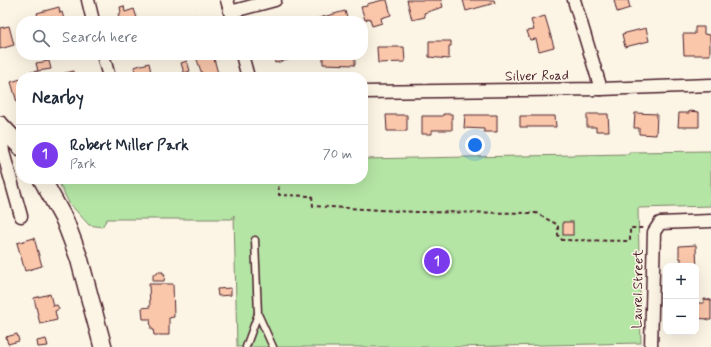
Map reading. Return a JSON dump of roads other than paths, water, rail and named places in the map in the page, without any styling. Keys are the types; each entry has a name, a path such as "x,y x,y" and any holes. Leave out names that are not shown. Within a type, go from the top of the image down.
{"street":[{"path":"88,0 92,16"},
{"path":"227,0 231,16"},
{"path":"234,16 275,0"},
{"path":"574,0 601,89"},
{"path":"104,60 108,72"},
{"path":"243,60 247,72"},
{"name":"Silver Road","path":"368,92 601,89 711,85"},
{"path":"0,124 16,142"},
{"path":"0,124 3,152 22,216"},
{"path":"45,184 65,221 79,258 103,347"},
{"name":"Laurel Street","path":"651,347 655,230 660,223 711,221"}],"lane":[{"path":"255,240 258,314 273,347"},
{"path":"246,347 258,314"}],"place":[{"name":"Robert Miller Park","path":"437,261"}]}
